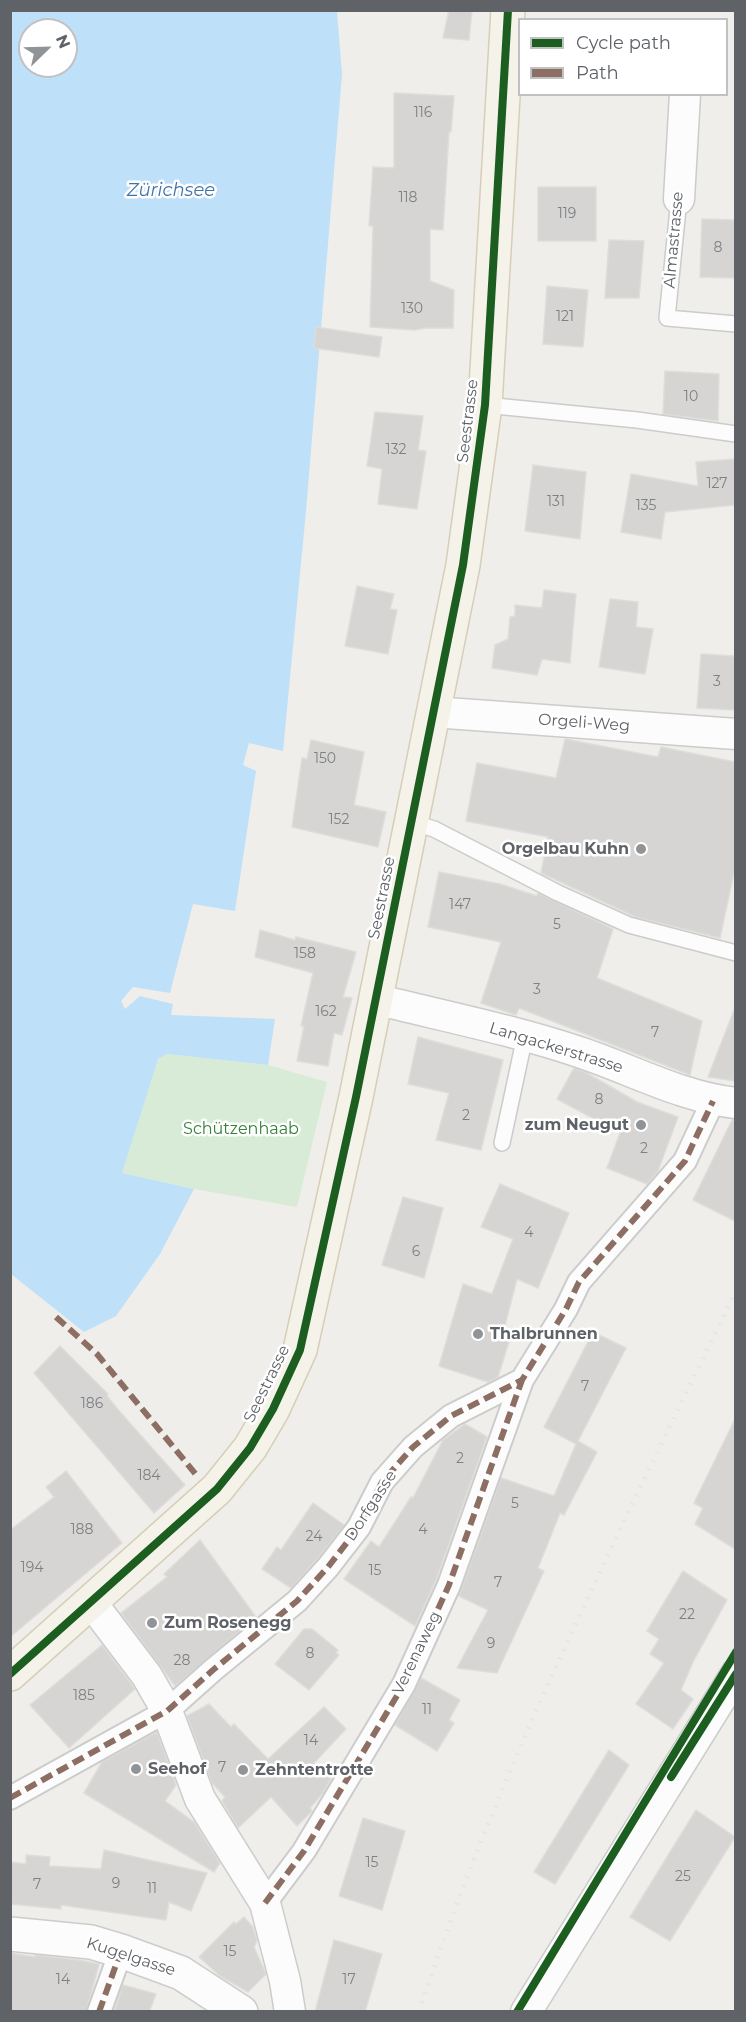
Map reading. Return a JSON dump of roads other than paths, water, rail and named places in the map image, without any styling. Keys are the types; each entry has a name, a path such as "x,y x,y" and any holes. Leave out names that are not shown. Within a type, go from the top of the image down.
{"main road":[{"name":"Seestrasse","path":"10,1674 217,1489 250,1448 286,1383 300,1350 343,1161 463,565 485,405 513,80 508,10"}],"street":[{"name":"Almastrasse","path":"679,199 685,96"},
{"name":"Orgeli-Weg","path":"433,712 735,734"},
{"name":"Langackerstrasse","path":"375,999 580,1052 678,1090 724,1102"},
{"path":"522,1380 566,1309 579,1282 685,1161 724,1102"},
{"name":"Dorfgasse","path":"10,1798 167,1711 297,1601 328,1567 359,1527 382,1482 413,1447 451,1416 522,1380"},
{"name":"Verenaweg","path":"265,1903 304,1851 404,1684 449,1585 522,1380"},
{"path":"91,1602 147,1676 167,1711 200,1799 265,1903 285,1981 290,2012"},
{"path":"526,2012 735,1674"},
{"name":"Kugelgasse","path":"10,1934 91,1942 121,1951 181,1973 241,2012"},
{"path":"99,2012 121,1951"}],"lane":[{"name":"Almastrasse","path":"679,199 667,318 735,324"},
{"path":"485,405 637,420 735,434"},
{"path":"411,822 434,829 558,893 629,925 735,953"},
{"path":"502,1143 525,1036"}],"water":[{"name":"Zürichsee","path":"10,11 337,11 342,74 306,511 283,751 249,743 243,765 256,771 235,911 193,904 170,993 133,987 121,1001 125,1009 140,996 173,1004 171,1015 275,1019 268,1065 167,1054 158,1059 122,1173 194,1189 160,1254 116,1316 84,1332 11,1274"}],"railway":[{"path":"419,2012 451,1919 525,1736 607,1556 736,1290"}],"place":[{"name":"Orgelbau Kuhn","path":"641,849"},
{"name":"zum Neugut","path":"641,1125"},
{"name":"Thalbrunnen","path":"478,1334"},
{"name":"Zum Rosenegg","path":"152,1623"},
{"name":"Seehof","path":"136,1769"},
{"name":"Zehntentrotte","path":"243,1770"}],"park label":[{"name":"Schützenhaab","path":"241,1129"}]}
